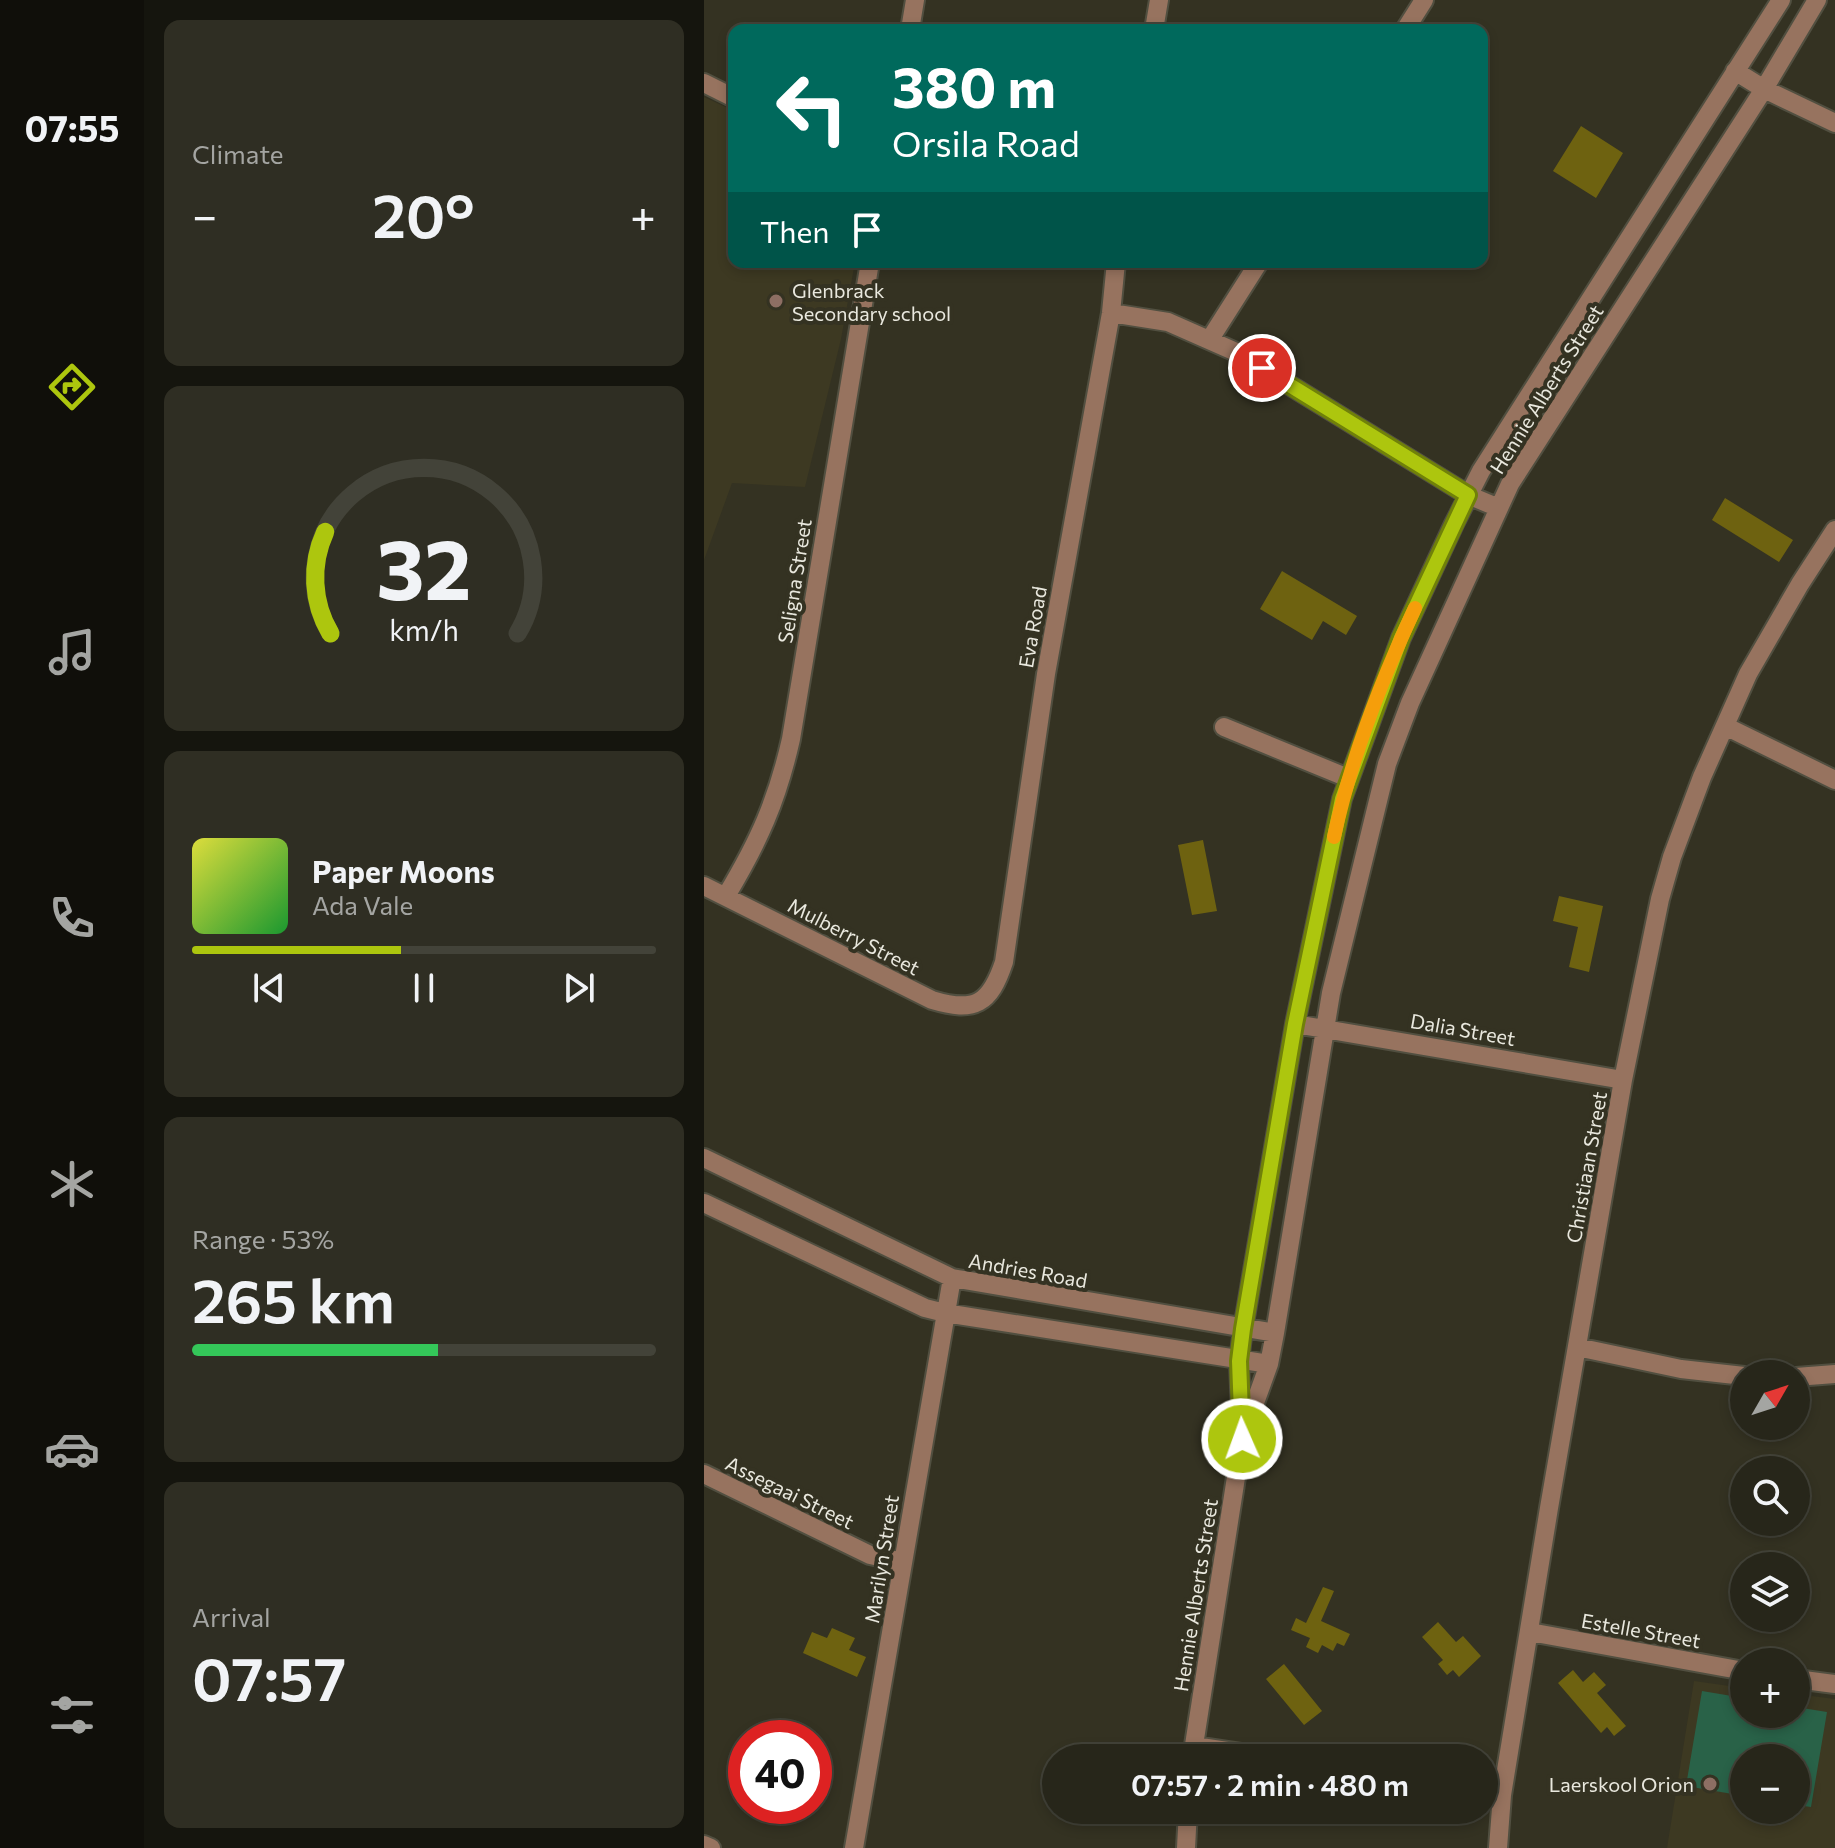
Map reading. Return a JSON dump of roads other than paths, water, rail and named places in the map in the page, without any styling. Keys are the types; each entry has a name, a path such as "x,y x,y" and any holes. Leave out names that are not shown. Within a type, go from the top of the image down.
{"street":[{"path":"911,24 915,0"},
{"path":"1155,24 1159,0"},
{"path":"1409,24 1424,0"},
{"name":"Hennie Alberts Street","path":"1194,1744 1242,1439 1239,1361 1243,1329 1295,1024 1348,778 1401,638 1468,495 1781,0"},
{"name":"Hennie Alberts Street","path":"1242,1439 1269,1364 1324,1029 1387,764 1410,703 1510,484 1764,89 1817,0"},
{"path":"1735,71 1764,89 1835,123"},
{"path":"704,83 728,95"},
{"name":"Seligna Street","path":"726,896 765,826 782,780 869,268"},
{"name":"Eva Road","path":"986,997 997,983 1004,962 1046,674 1111,313 1115,268"},
{"path":"1210,339 1255,268"},
{"path":"1111,313 1168,322 1210,339 1468,495 1499,508"},
{"name":"Christiaan Street","path":"1498,1772 1530,1632 1623,1080 1660,899 1685,821 1725,726 1762,650 1835,530"},
{"path":"1725,726 1835,780"},
{"path":"1224,727 1348,778"},
{"name":"Mulberry Street","path":"704,886 932,1000 954,1006 973,1006 986,997"},
{"name":"Dalia Street","path":"1295,1024 1623,1080"},
{"name":"Andries Road","path":"704,1158 952,1278 1275,1333"},
{"path":"704,1203 911,1301 945,1313 1269,1364"},
{"name":"Marilyn Street","path":"854,1848 952,1278"},
{"path":"1577,1347 1681,1369 1730,1374"},
{"path":"1810,1376 1835,1374"},
{"name":"Assegaai Street","path":"704,1474 860,1551 903,1562"},
{"name":"Estelle Street","path":"1530,1632 1730,1668"},
{"path":"1810,1681 1835,1684"},
{"path":"1186,1848 1187,1824"},
{"name":"Christiaan Street","path":"1496,1824 1498,1848"},
{"path":"704,1845 711,1848"}],"place":[{"name":"Glenbrack Secondary school","path":"776,301"},
{"name":"Laerskool Orion","path":"1710,1784"}]}
